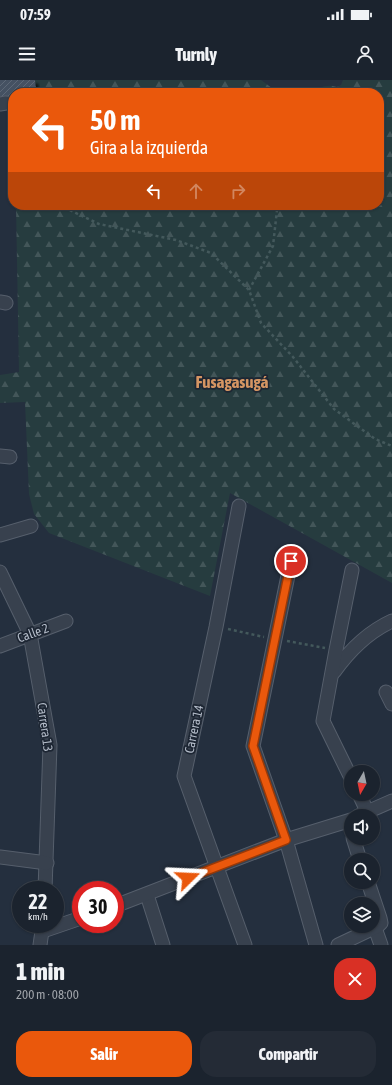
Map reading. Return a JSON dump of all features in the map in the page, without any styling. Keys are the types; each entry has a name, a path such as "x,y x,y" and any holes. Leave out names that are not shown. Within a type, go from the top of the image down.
{"street":[{"name":"Carrera 14","path":"239,506 216,627 184,776 245,945"},
{"path":"0,535 31,526"},
{"path":"291,561 253,746 286,840 316,945"},
{"path":"345,765 323,721 352,570"},
{"name":"Carrera 13","path":"0,572 30,634 50,745 45,881"},
{"name":"Calle 2","path":"0,646 66,621"},
{"path":"331,676 344,658 361,641 392,621"},
{"path":"386,692 392,704"},
{"path":"376,809 392,801"},
{"path":"124,903 286,840 344,823"},
{"path":"0,857 46,864"},
{"path":"147,895 163,945"},
{"path":"40,945 42,933"},
{"path":"338,945 364,933"},
{"path":"377,933 381,945"}],"path":[{"path":"70,210 99,224 176,240 211,253 249,290 261,323 292,357 334,409 375,439 392,446"},
{"path":"249,290 273,246 277,210"}],"green space":[{"path":"14,80 261,80 272,88 14,88"},
{"path":"343,80 392,80 392,583 230,493 210,596 49,533 34,514 29,494 25,402 0,403 0,375 19,372 16,210 384,210 384,88 321,88 330,86 337,87 341,85"}],"building":[{"path":"0,80 35,80 36,88 8,88 8,98 0,99"}],"district":[{"name":"Fusagasugá","path":"232,382"}],"route":[{"path":"188,878 286,840 253,746 291,561"}]}
